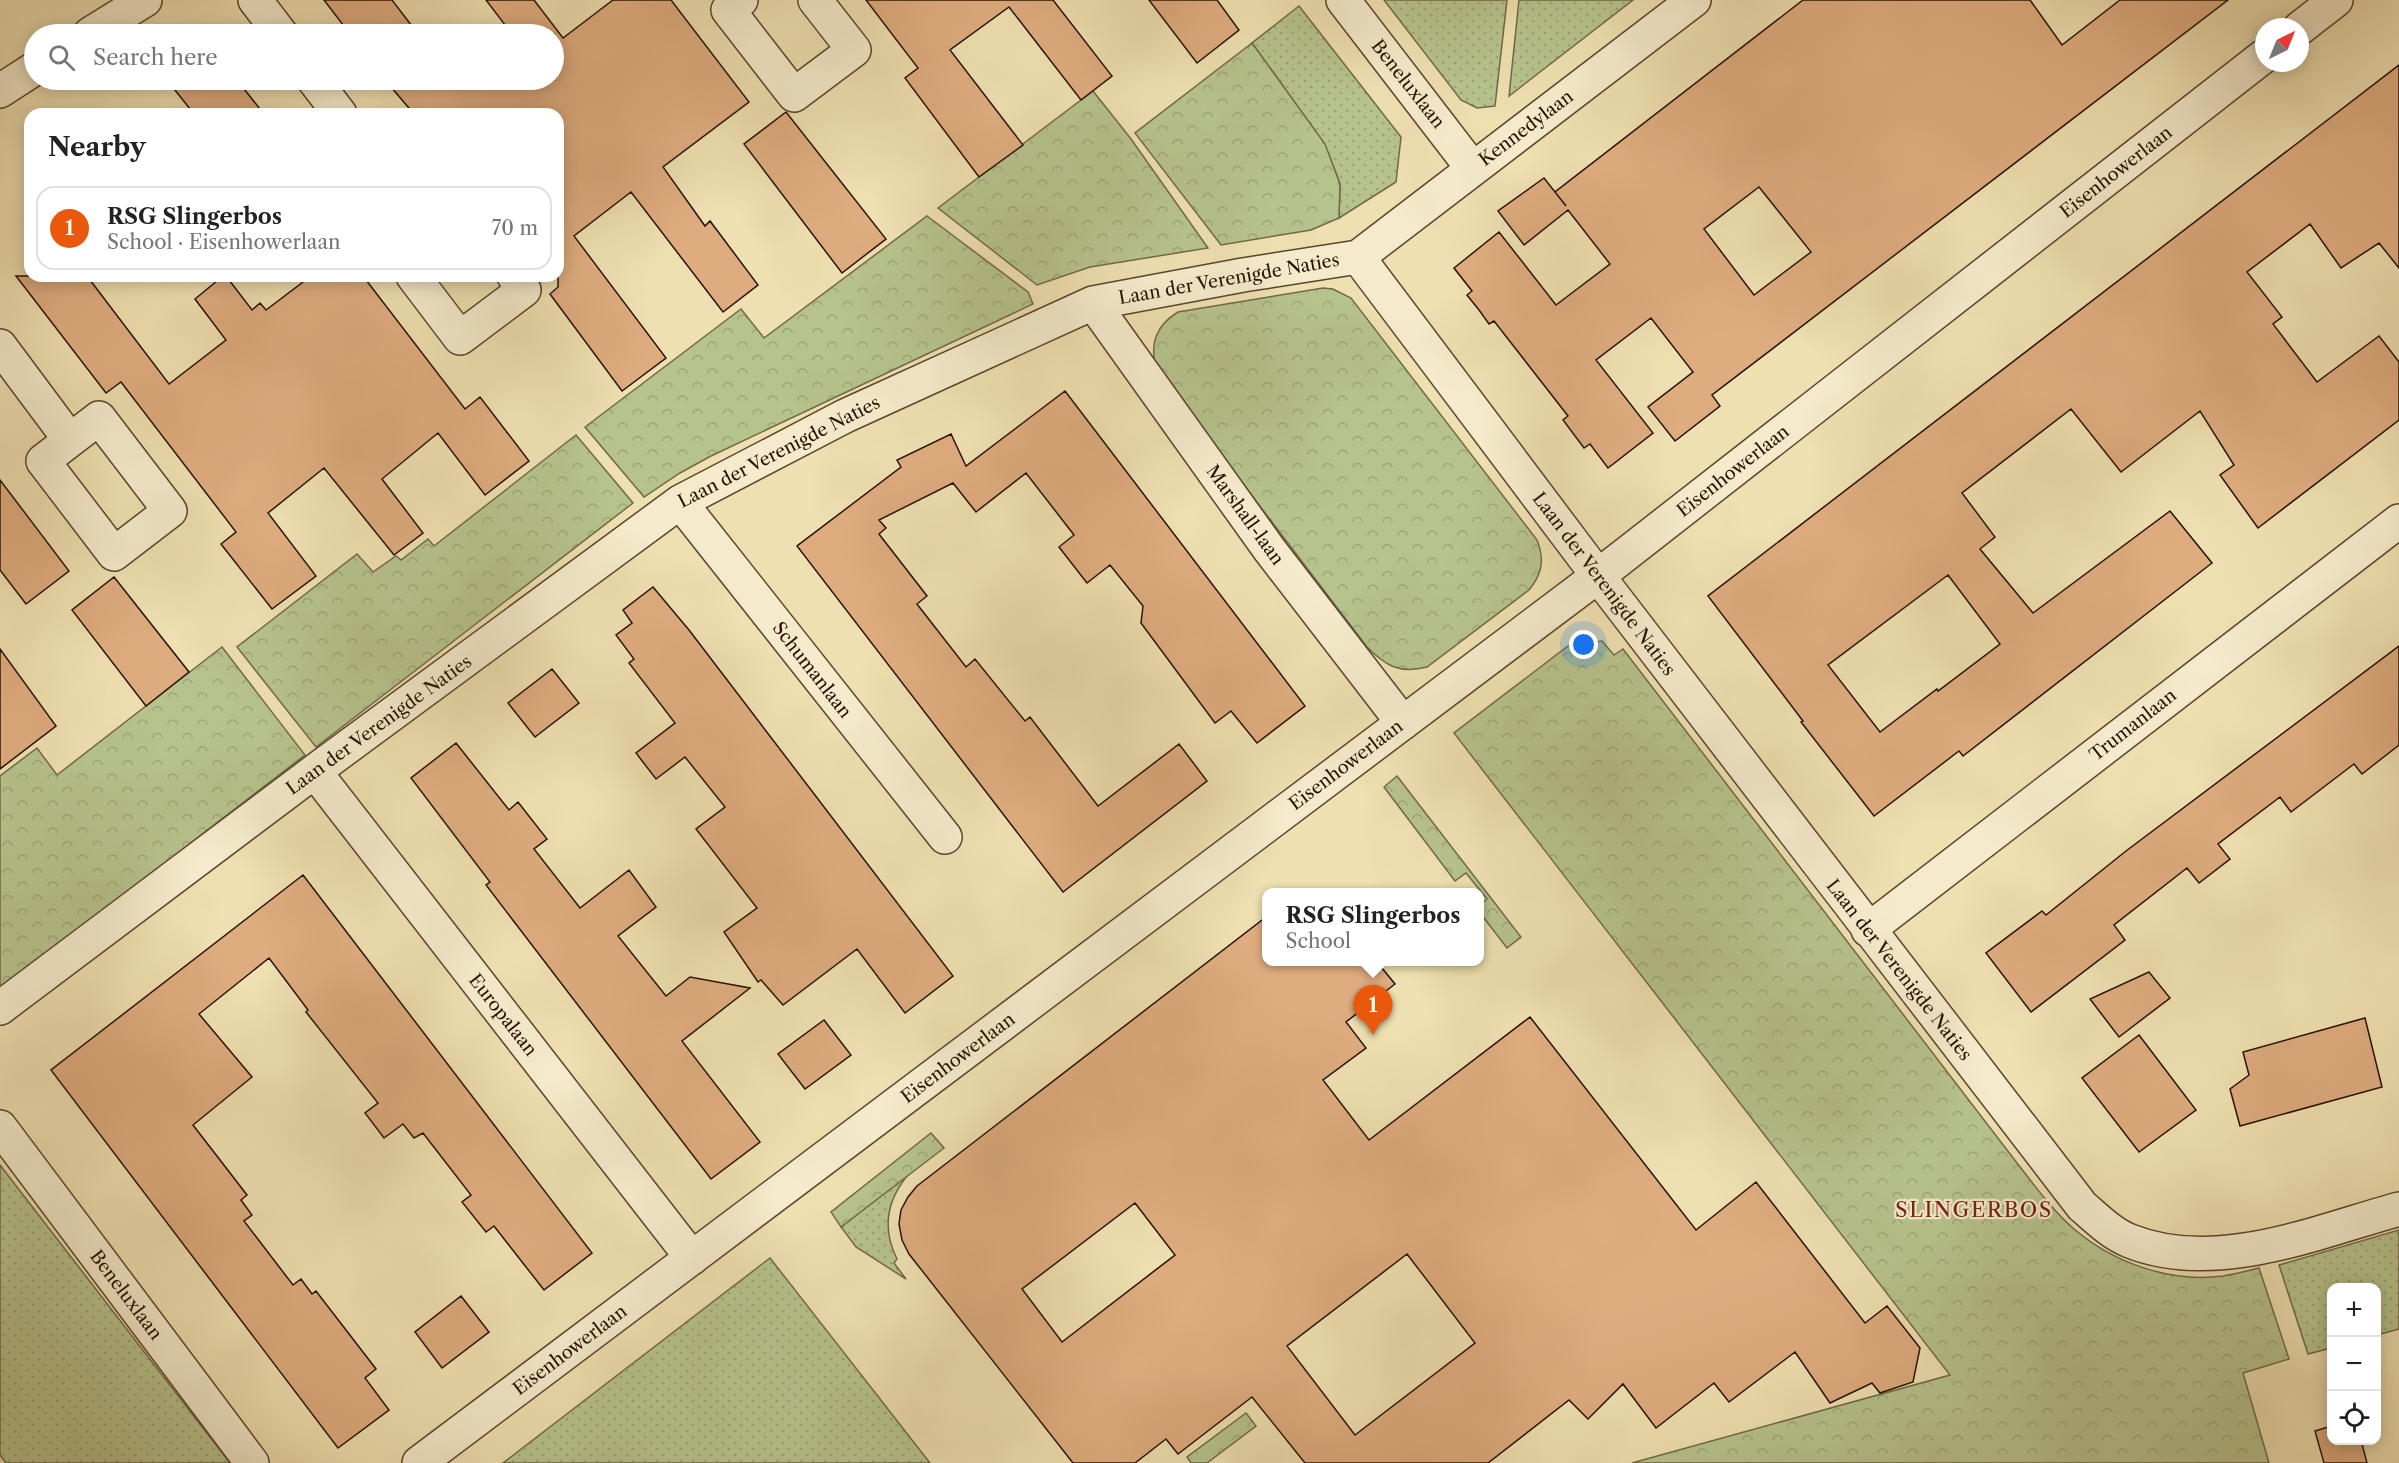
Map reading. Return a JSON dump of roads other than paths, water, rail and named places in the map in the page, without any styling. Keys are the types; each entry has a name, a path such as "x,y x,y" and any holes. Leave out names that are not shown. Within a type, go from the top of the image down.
{"street":[{"path":"106,24 145,0"},
{"path":"255,0 273,24"},
{"path":"741,0 728,10 794,95 854,50 815,0"},
{"name":"Beneluxlaan","path":"1343,0 1473,169"},
{"name":"Kennedylaan","path":"1358,257 1694,0"},
{"path":"2309,21 2336,0"},
{"name":"Eisenhowerlaan","path":"420,1463 1598,576 2255,63"},
{"path":"0,91 24,75"},
{"path":"322,90 335,108"},
{"name":"Laan der Verenigde Naties","path":"0,1008 680,502 845,416 1093,303 1243,275 1358,257 1868,930 2082,1206 2103,1224 2129,1241 2154,1248 2214,1255 2253,1250 2399,1209"},
{"path":"418,282 460,338 524,290 518,282"},
{"name":"Marshall-laan","path":"1093,303 1269,549 1403,723"},
{"path":"0,346 70,440"},
{"name":"Schumanlaan","path":"680,502 945,837"},
{"name":"Trumanlaan","path":"1868,930 2399,521"},
{"name":"Europalaan","path":"315,772 692,1258"},
{"name":"Beneluxlaan","path":"0,1127 252,1463"}],"place":[{"name":"RSG Slingerbos","path":"1373,1035"}],"district":[{"name":"SLINGERBOS","path":"1974,1209"}]}
